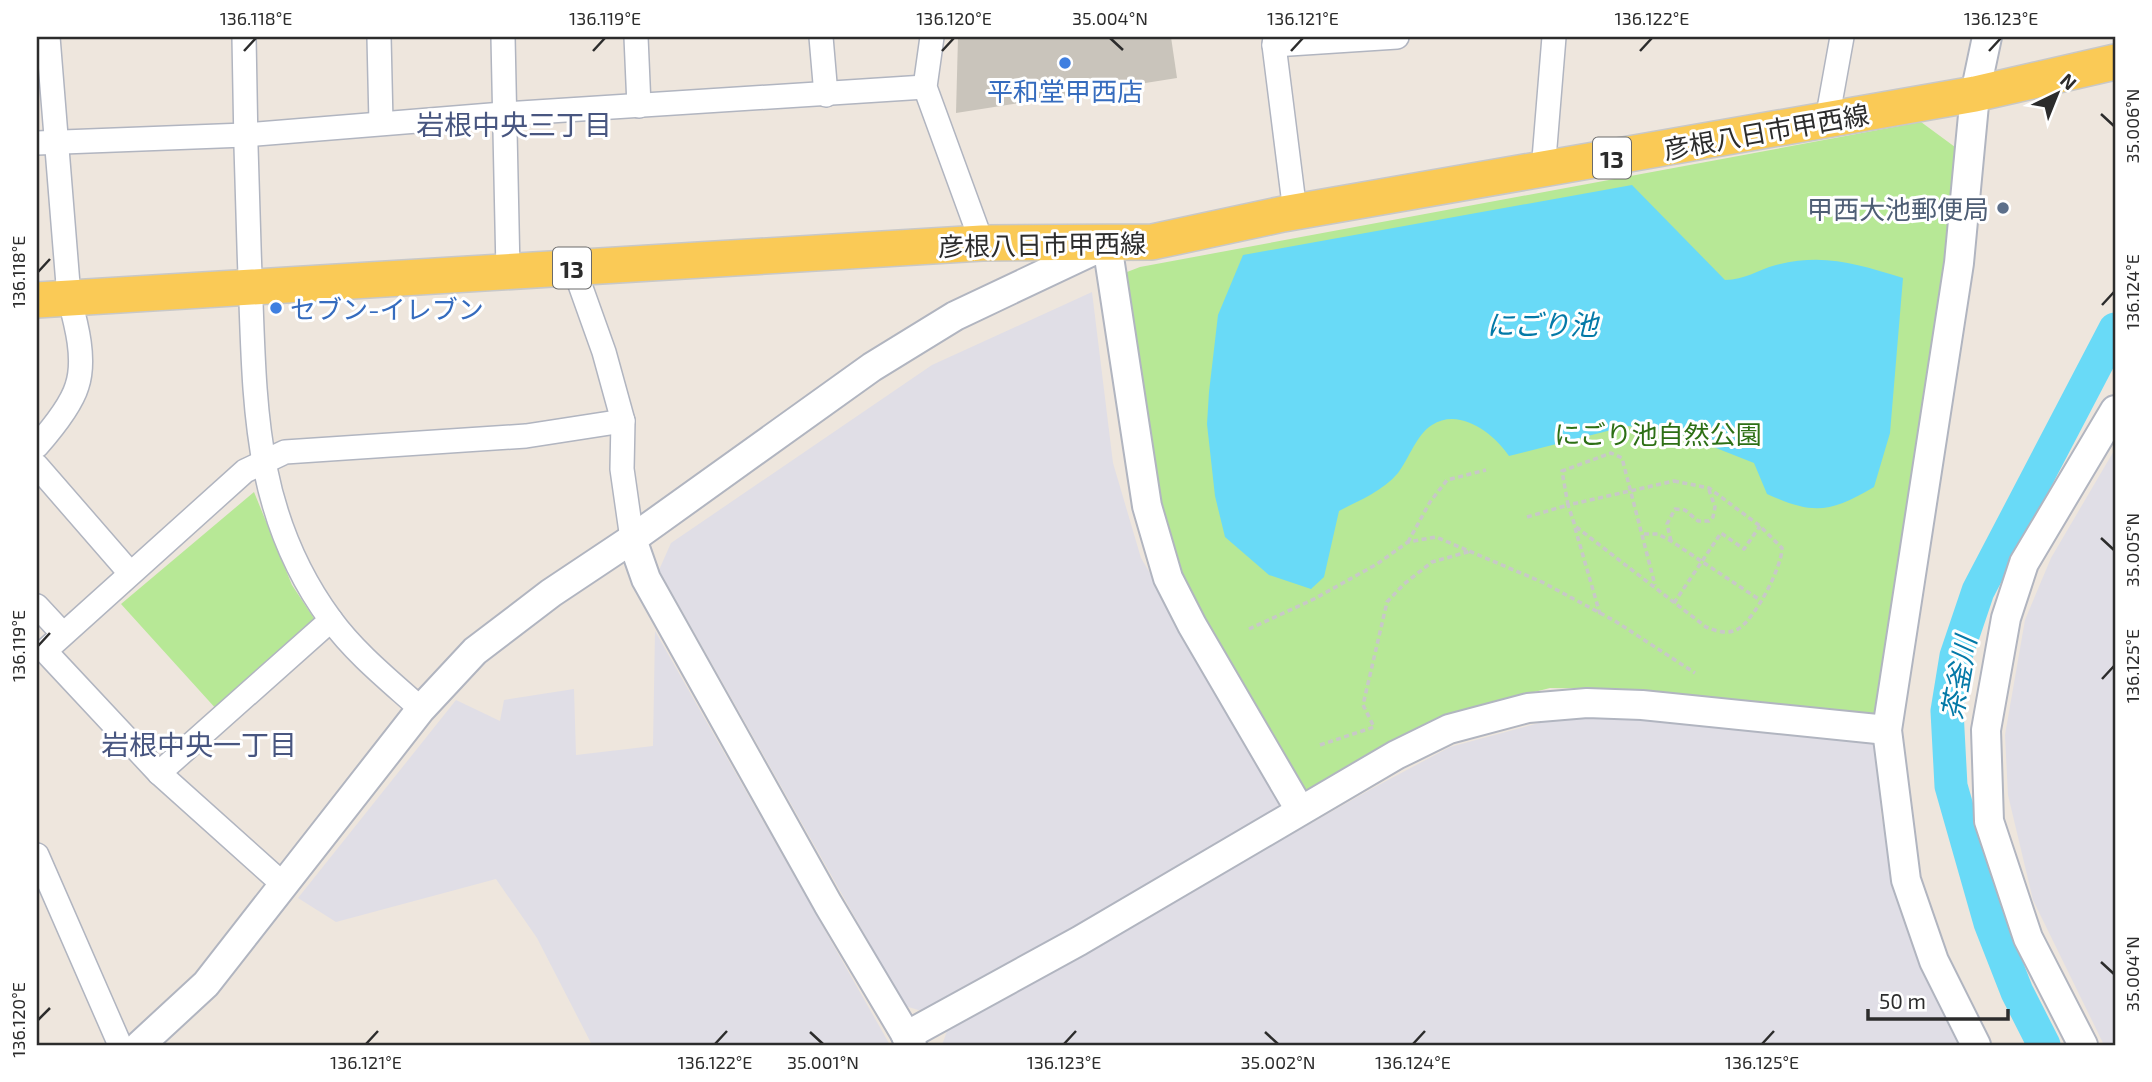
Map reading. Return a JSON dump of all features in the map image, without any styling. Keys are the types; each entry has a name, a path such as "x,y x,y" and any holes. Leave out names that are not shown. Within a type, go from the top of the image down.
{"main road":[{"name":"彦根八日市甲西線","path":"53,299 982,243 1153,242 1295,212 1543,171 1975,93 2115,62"}],"street":[{"path":"37,446 77,386 77,335 53,299 47,142 48,37"},
{"path":"244,37 254,402 263,461 276,514 289,546 331,620 372,664 421,709"},
{"path":"379,37 382,123"},
{"path":"503,37 508,271"},
{"path":"636,37 639,106"},
{"path":"821,37 826,95"},
{"path":"932,37 925,87 982,243"},
{"path":"1295,212 1275,41 1397,37"},
{"path":"1543,171 1555,37"},
{"path":"1827,120 1842,37"},
{"path":"1976,1045 1934,961 1906,880 1887,730 1959,263 1975,93 1987,37"},
{"path":"47,142 245,135 503,114 925,87"},
{"path":"140,1045 206,984 421,709 475,651 551,593 632,540 872,366 955,316 1107,244 1147,506 1168,578 1192,625 1300,810"},
{"path":"574,268 604,352 623,421 624,482 632,540 646,579 909,1041 1300,810 1449,729 1528,708 1587,703 1642,705 1887,730"},
{"path":"2083,1045 2028,938 1989,821 1986,730 2007,618 2024,563 2115,410"},
{"path":"285,886 159,773 41,656 245,471 285,452 526,436 623,421"},
{"path":"37,466 130,573"},
{"path":"37,606 63,634"},
{"path":"159,773 331,620"},
{"path":"37,855 120,1045"}],"path":[{"path":"1600,614 1568,505 1562,471 1611,453 1622,458 1644,534 1655,587"},
{"path":"1408,542 1430,502 1447,480 1486,470"},
{"path":"1527,517 1674,481 1709,488 1760,526 1782,548 1780,566 1742,626 1725,632 1706,627 1575,526"},
{"path":"1671,541 1668,517 1675,509 1685,510 1703,522 1713,517 1715,507 1709,488"},
{"path":"1674,603 1721,533 1744,549 1760,526"},
{"path":"1644,534 1658,534 1671,541 1760,600"},
{"path":"1249,629 1314,599 1408,542 1436,537 1542,582 1600,614 1695,673"},
{"path":"1320,745 1374,727 1363,705 1387,602 1404,584 1432,562 1471,551"}],"shaded area":[{"path":"1092,292 1113,463 1141,558 1280,792 1278,809 925,1012 905,1006 659,570 671,543 932,365"},
{"path":"2115,449 2115,1045 2104,1045 2033,900 2008,795 2005,735 2025,620 2051,558"},
{"path":"655,631 890,1045 592,1045 537,938 496,879 336,922 298,898 456,700 500,721 504,700 574,689 576,755 653,746"},
{"path":"1634,716 1869,739 1878,749 1881,815 1910,939 1962,1045 942,1045 947,1031 1373,788 1450,747 1550,720"}],"green space":[{"name":"にごり池自然公園","path":"1921,122 1955,147 1943,302 1877,713 1868,715 1618,689 1550,688 1475,707 1426,726 1314,789 1299,790 1184,589 1169,553 1121,283 1127,272 1140,267"},
{"path":"254,492 292,585 317,623 218,711 121,604"}],"water":[{"name":"にごり池","path":"1632,185 1725,280 1745,277 1776,265 1810,260 1840,262 1903,278 1890,433 1874,487 1833,506 1809,508 1767,494 1754,463 1673,431 1627,426 1509,456 1495,439 1485,432 1465,421 1454,419 1443,420 1426,429 1392,479 1370,495 1339,511 1324,577 1311,589 1269,575 1225,537 1215,496 1207,424 1209,392 1218,315 1243,255"}],"building":[{"name":"平和堂甲西店","path":"958,37 1171,37 1177,78 956,113"}],"waterway":[{"name":"茶釜川","path":"2044,1045 2017,992 1990,923 1951,786 1947,711 1956,656 1978,591 2115,329"}],"place":[{"name":"平和堂甲西店","path":"1065,63"},
{"name":"甲西大池郵便局","path":"2003,208"},
{"name":"セブン-イレブン","path":"276,308"}],"district":[{"name":"岩根中央三丁目","path":"514,124"},
{"name":"岩根中央一丁目","path":"199,744"}]}
